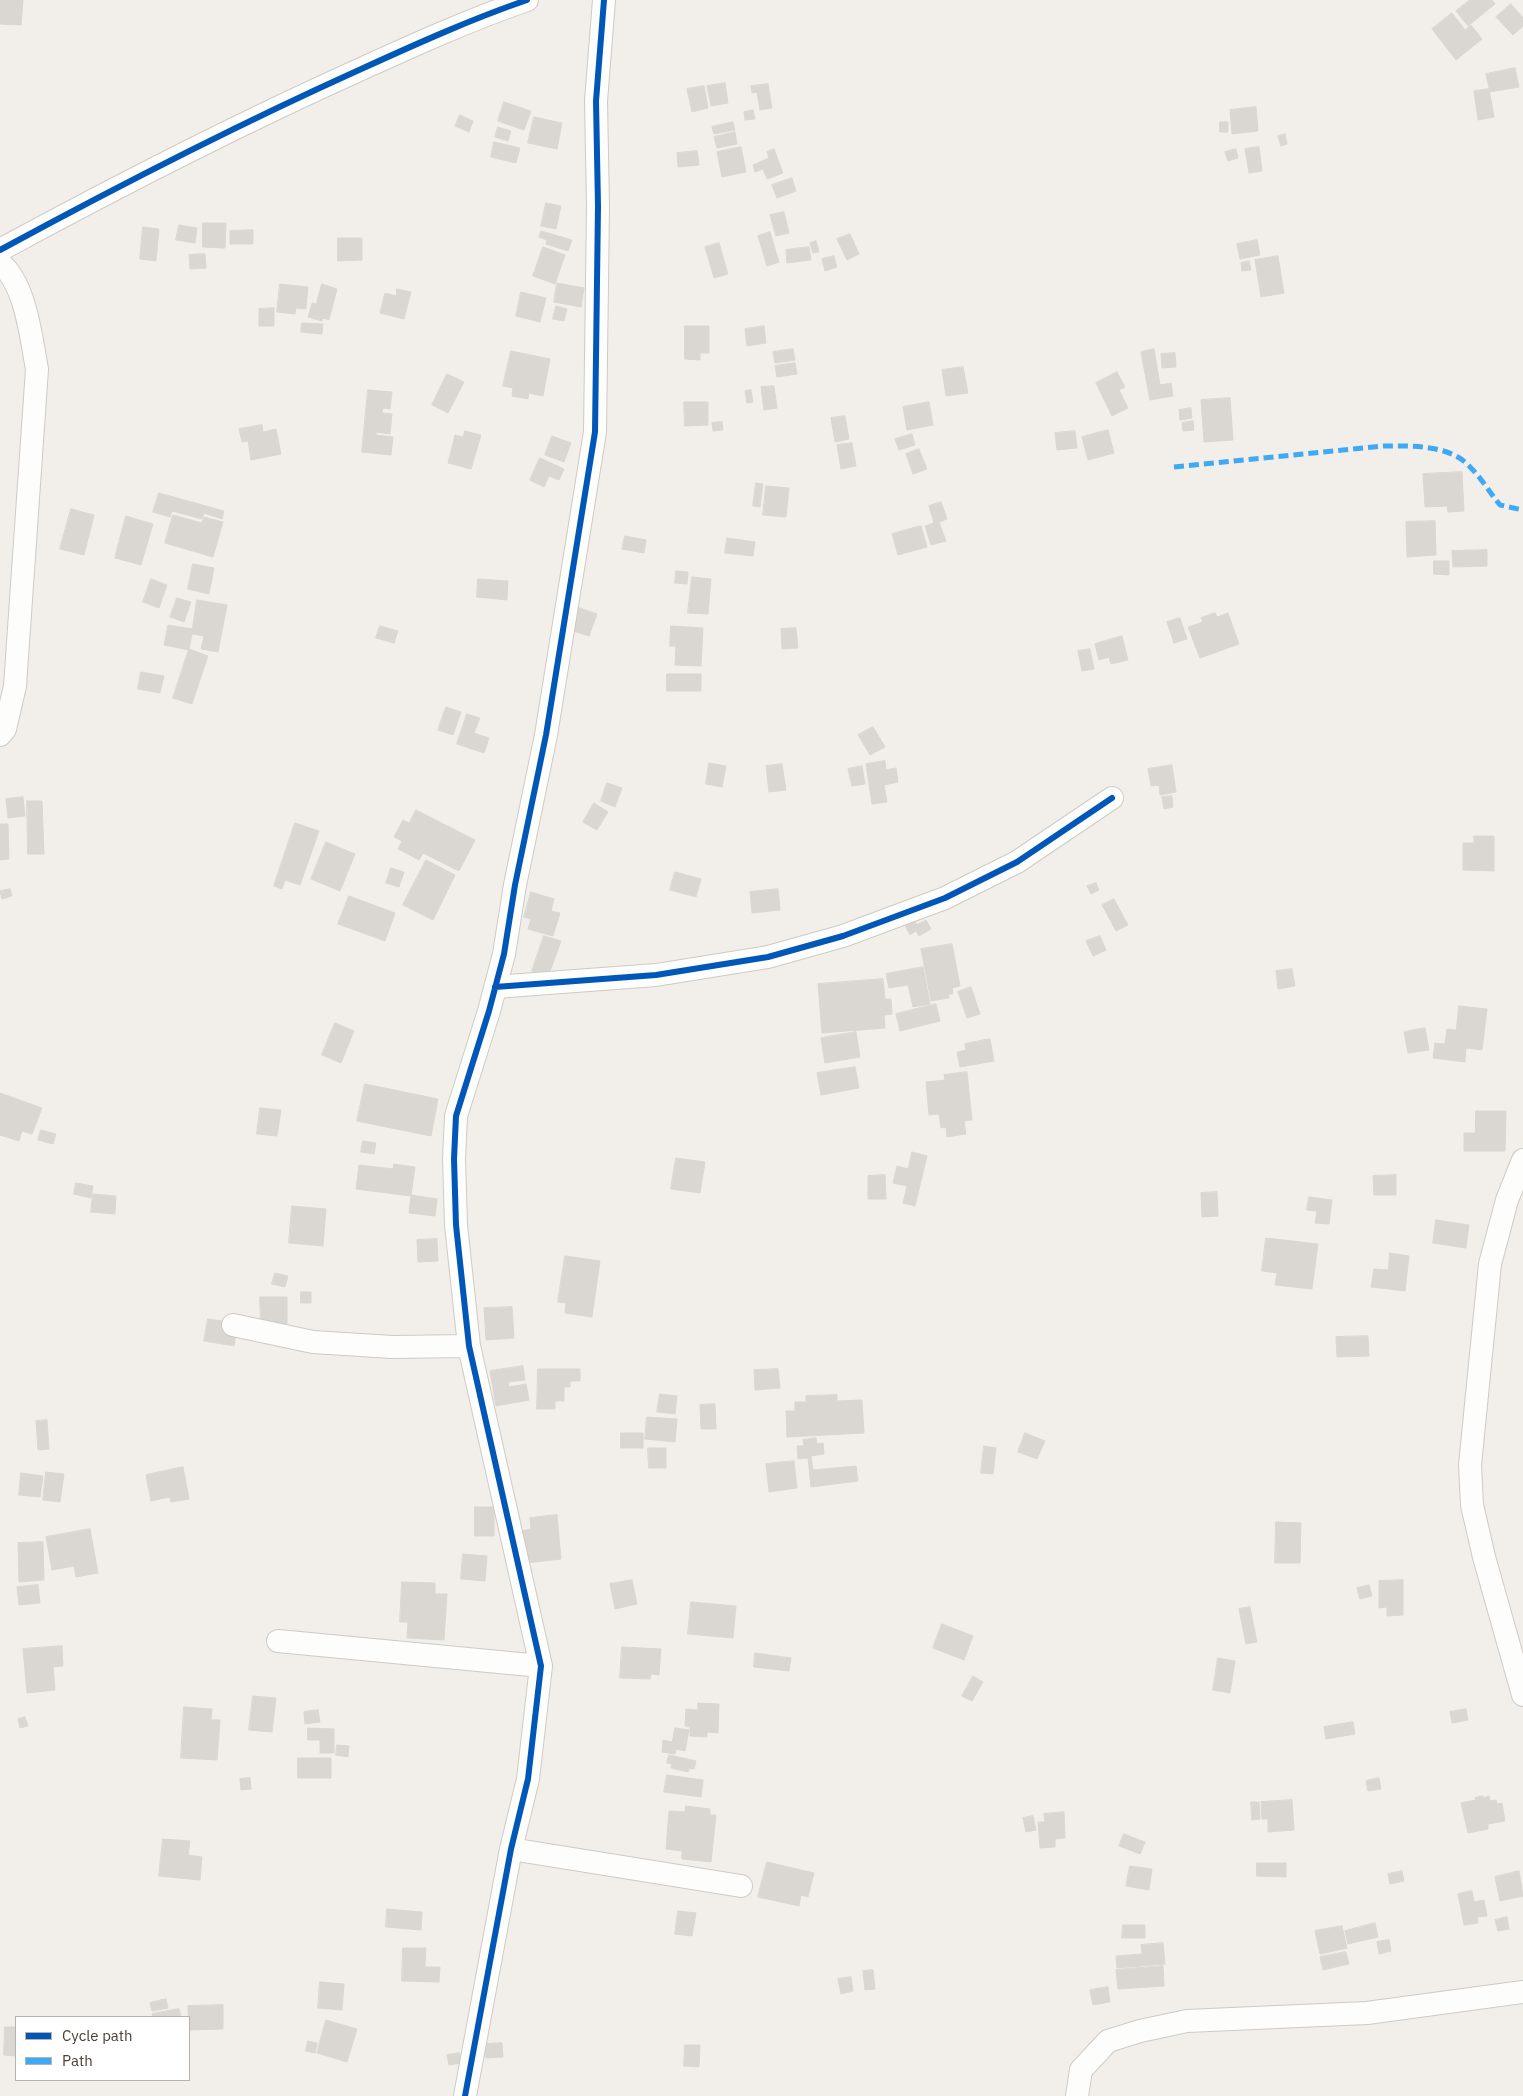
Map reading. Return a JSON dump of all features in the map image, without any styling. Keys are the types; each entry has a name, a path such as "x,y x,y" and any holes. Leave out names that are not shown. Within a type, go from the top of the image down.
{"street":[{"path":"0,250 112,190 280,105 469,21 526,0"},
{"path":"465,2096 511,1849 528,1779 541,1666 468,1346 456,1225 454,1159 456,1116 496,987 504,954 515,884 546,735 595,432 598,206 596,101 604,0"},
{"path":"0,263 8,269 18,288 29,326 37,369 15,686 4,729 0,735"},
{"path":"496,987 656,975 768,957 843,936 945,898 1009,866 1112,798"},
{"path":"1523,1160 1507,1200 1490,1264 1470,1465 1472,1505 1484,1557 1523,1695"},
{"path":"233,1325 313,1342 392,1348 468,1346"},
{"path":"278,1641 541,1666"},
{"path":"511,1849 741,1886"},
{"path":"1077,2096 1081,2070 1108,2042 1140,2031 1187,2021 1367,2013 1523,1992"}],"building":[{"path":"0,0 23,0 21,25 0,24"},
{"path":"1470,0 1492,0 1495,4 1468,26 1456,11"},
{"path":"1511,4 1523,18 1523,26 1513,35 1496,17"},
{"path":"1452,13 1465,30 1471,25 1482,39 1456,60 1432,29"},
{"path":"1515,68 1519,87 1490,92 1486,74"},
{"path":"725,83 728,103 711,106 707,86"},
{"path":"768,84 772,108 760,110 757,92 752,93 751,86"},
{"path":"704,86 708,108 692,112 687,89"},
{"path":"1489,89 1494,117 1478,120 1474,91"},
{"path":"504,102 531,111 524,130 498,121"},
{"path":"1256,107 1258,131 1232,134 1230,110"},
{"path":"753,110 755,119 745,120 744,112"},
{"path":"460,115 473,121 469,132 455,126"},
{"path":"534,117 562,123 557,149 528,143"},
{"path":"733,122 735,130 714,134 712,127"},
{"path":"1220,122 1228,122 1228,132 1220,132"},
{"path":"498,127 511,131 508,141 495,137"},
{"path":"735,132 737,144 717,148 714,137"},
{"path":"1285,134 1287,144 1281,146 1278,136"},
{"path":"494,142 520,148 516,163 491,157"},
{"path":"741,147 746,172 722,177 717,152"},
{"path":"1259,147 1262,171 1249,173 1245,149"},
{"path":"774,149 783,173 767,179 763,169 755,172 753,165 769,158 767,152"},
{"path":"1236,149 1238,158 1228,161 1225,152"},
{"path":"697,151 699,165 678,167 677,153"},
{"path":"792,178 796,191 777,198 772,185"},
{"path":"546,203 561,206 556,229 541,226"},
{"path":"784,212 789,233 776,236 770,215"},
{"path":"203,223 226,223 225,248 203,247"},
{"path":"179,225 197,228 195,243 176,240"},
{"path":"143,227 159,229 156,261 140,259"},
{"path":"253,230 253,244 230,244 230,231"},
{"path":"541,231 572,240 568,251 546,244 547,240 539,237"},
{"path":"770,232 779,262 767,266 758,236"},
{"path":"850,234 859,254 847,260 837,239"},
{"path":"338,238 362,238 362,260 338,261"},
{"path":"1257,240 1260,255 1240,259 1237,244"},
{"path":"816,241 819,252 813,253 810,243"},
{"path":"719,243 728,274 714,278 705,247"},
{"path":"543,247 565,255 555,284 533,276"},
{"path":"809,247 811,260 787,263 786,250"},
{"path":"205,254 206,268 190,269 189,255"},
{"path":"834,256 837,267 825,271 822,259"},
{"path":"1278,256 1284,293 1261,297 1255,260"},
{"path":"1249,261 1251,270 1242,271 1241,263"},
{"path":"557,283 584,288 581,307 554,302"},
{"path":"280,284 308,287 306,309 296,308 295,314 277,312"},
{"path":"322,284 337,289 329,320 323,318 322,321 308,317 312,303 316,304"},
{"path":"397,289 411,292 404,319 380,313 385,293 396,296"},
{"path":"521,292 546,298 540,322 516,316"},
{"path":"556,306 567,309 564,321 553,319"},
{"path":"274,308 274,326 259,326 259,309"},
{"path":"302,323 323,324 322,334 301,332"},
{"path":"685,326 709,326 709,353 700,353 700,360 685,359"},
{"path":"764,326 766,343 747,346 745,329"},
{"path":"793,349 795,360 775,363 773,352"},
{"path":"1154,349 1160,385 1171,383 1173,396 1150,400 1141,352"},
{"path":"511,351 550,359 543,396 529,393 528,399 512,396 513,388 503,386"},
{"path":"1175,353 1176,367 1162,368 1161,354"},
{"path":"795,363 797,374 777,377 775,366"},
{"path":"963,367 968,393 946,396 942,370"},
{"path":"1117,372 1125,387 1119,390 1128,408 1112,416 1096,383"},
{"path":"447,374 464,382 448,413 432,405"},
{"path":"774,386 777,408 764,410 761,387"},
{"path":"368,390 392,392 390,409 383,408 382,413 392,414 390,434 376,432 376,435 393,437 391,455 362,452"},
{"path":"751,390 753,402 747,403 745,391"},
{"path":"1230,398 1233,440 1204,442 1201,400"},
{"path":"684,402 708,402 708,425 685,426"},
{"path":"929,402 933,425 907,430 903,407"},
{"path":"1191,408 1192,418 1180,420 1179,410"},
{"path":"845,416 849,439 835,442 831,418"},
{"path":"1193,421 1194,430 1183,431 1182,423"},
{"path":"722,422 723,430 713,431 712,423"},
{"path":"262,425 263,432 276,429 281,454 251,460 248,441 242,442 239,429"},
{"path":"1108,430 1114,453 1088,460 1082,437"},
{"path":"465,431 481,435 471,469 448,463 455,435 463,437"},
{"path":"1075,431 1077,448 1057,450 1055,433"},
{"path":"912,434 915,445 899,450 895,439"},
{"path":"552,436 571,443 564,462 545,455"},
{"path":"852,443 856,466 841,469 837,445"},
{"path":"919,449 927,469 913,474 906,454"},
{"path":"540,458 564,469 559,480 549,476 544,487 530,480"},
{"path":"1462,472 1464,511 1448,512 1447,506 1425,507 1423,474"},
{"path":"756,483 763,484 760,507 753,506"},
{"path":"766,486 789,488 786,517 763,515"},
{"path":"159,493 224,511 222,519 204,513 202,519 172,511 170,517 153,512"},
{"path":"941,502 947,519 939,522 946,541 931,545 925,526 934,523 929,506"},
{"path":"71,509 94,515 84,555 60,549"},
{"path":"173,515 202,523 204,517 223,522 213,557 165,543"},
{"path":"126,516 153,524 141,565 115,558"},
{"path":"1435,521 1436,555 1407,557 1406,522"},
{"path":"921,526 927,547 898,555 892,534"},
{"path":"625,536 646,540 644,553 622,549"},
{"path":"727,538 755,542 753,556 725,553"},
{"path":"1487,550 1487,566 1453,567 1452,551"},
{"path":"1434,561 1449,561 1449,575 1434,574"},
{"path":"193,564 214,568 209,594 188,589"},
{"path":"676,571 688,572 687,584 675,583"},
{"path":"692,577 711,579 708,614 688,613"},
{"path":"151,579 167,585 159,608 143,602"},
{"path":"478,579 508,581 507,600 477,597"},
{"path":"177,598 191,602 184,622 170,617"},
{"path":"197,600 227,605 218,652 201,649 204,636 192,634 189,650 164,645 168,625 192,629"},
{"path":"577,607 597,614 589,636 570,630"},
{"path":"1215,613 1217,617 1228,613 1239,644 1200,658 1188,627 1203,622 1201,618"},
{"path":"1180,618 1187,639 1174,643 1167,622"},
{"path":"380,626 398,631 394,643 376,638"},
{"path":"671,626 703,628 701,666 675,665 676,646 670,646"},
{"path":"796,628 798,648 782,649 781,629"},
{"path":"1122,636 1128,660 1111,664 1109,657 1099,660 1095,644"},
{"path":"189,649 208,656 192,704 173,698"},
{"path":"1090,649 1094,669 1082,671 1078,651"},
{"path":"141,672 164,676 160,693 138,689"},
{"path":"667,674 701,674 701,691 667,691"},
{"path":"446,707 461,712 453,735 438,730"},
{"path":"467,714 480,718 474,733 489,738 484,753 457,744"},
{"path":"873,727 885,747 870,755 858,735"},
{"path":"885,761 886,770 896,768 898,782 884,785 887,802 872,804 866,764"},
{"path":"709,763 726,766 722,787 706,784"},
{"path":"782,764 786,790 769,792 766,766"},
{"path":"1172,765 1176,792 1160,795 1159,785 1151,786 1148,769"},
{"path":"862,766 865,784 852,786 848,769"},
{"path":"607,783 622,788 615,807 601,801"},
{"path":"1172,796 1173,807 1164,809 1162,797"},
{"path":"23,797 25,816 8,818 6,799"},
{"path":"27,801 42,801 44,854 28,854"},
{"path":"594,803 608,812 597,830 583,822"},
{"path":"416,810 475,840 459,871 423,853 419,860 398,849 402,841 394,837 403,820 409,823"},
{"path":"295,823 319,831 300,885 285,880 282,889 274,886"},
{"path":"0,824 8,824 9,859 0,860"},
{"path":"1474,836 1494,836 1494,871 1463,870 1463,843 1474,843"},
{"path":"326,842 355,854 340,891 311,879"},
{"path":"426,860 455,875 433,920 403,905"},
{"path":"391,868 404,872 399,887 386,883"},
{"path":"675,872 701,879 696,897 670,890"},
{"path":"1096,883 1099,890 1091,894 1087,886"},
{"path":"10,889 12,896 2,899 0,891"},
{"path":"778,889 780,910 752,913 750,892"},
{"path":"531,892 554,899 551,911 560,913 553,936 528,929 531,919 524,917"},
{"path":"349,896 395,913 385,941 338,924"},
{"path":"1114,899 1128,925 1116,931 1102,905"},
{"path":"913,917 917,925 926,920 931,929 919,936 916,931 910,935 904,923"},
{"path":"544,936 561,941 548,977 532,971"},
{"path":"1100,936 1106,950 1093,956 1086,941"},
{"path":"952,944 960,986 952,988 953,994 949,994 949,998 931,1001 921,949"},
{"path":"923,967 930,1004 913,1007 908,985 889,988 886,974"},
{"path":"1292,969 1295,986 1278,989 1276,971"},
{"path":"883,979 885,999 891,999 892,1014 884,1015 885,1028 822,1033 818,984"},
{"path":"971,987 980,1014 967,1018 958,992"},
{"path":"936,1004 940,1021 900,1031 896,1014"},
{"path":"1459,1006 1487,1009 1482,1050 1466,1048 1465,1062 1433,1058 1435,1043 1445,1044 1447,1029 1456,1030"},
{"path":"335,1023 354,1031 341,1063 322,1055"},
{"path":"1425,1028 1429,1050 1408,1053 1404,1032"},
{"path":"856,1032 860,1057 825,1063 821,1038"},
{"path":"990,1039 994,1061 960,1067 957,1052 966,1050 965,1044"},
{"path":"855,1067 859,1088 821,1095 817,1073"},
{"path":"967,1072 972,1120 964,1121 966,1134 947,1137 946,1127 941,1128 939,1114 929,1115 926,1082 945,1080 944,1075"},
{"path":"365,1084 438,1099 431,1136 357,1121"},
{"path":"0,1093 42,1108 32,1134 22,1131 19,1141 0,1135"},
{"path":"260,1108 281,1110 277,1136 257,1134"},
{"path":"1476,1111 1506,1111 1505,1151 1464,1151 1464,1133 1475,1133"},
{"path":"41,1130 56,1134 53,1144 38,1140"},
{"path":"363,1141 376,1143 374,1154 361,1152"},
{"path":"912,1152 927,1156 915,1206 903,1203 907,1186 893,1183 897,1166 908,1169"},
{"path":"676,1158 705,1162 700,1193 671,1189"},
{"path":"394,1164 415,1167 411,1195 437,1199 435,1216 409,1213 411,1196 356,1189 359,1165 393,1169"},
{"path":"885,1175 886,1199 868,1199 868,1176"},
{"path":"1396,1175 1396,1195 1374,1195 1373,1176"},
{"path":"76,1183 93,1186 91,1198 74,1194"},
{"path":"1217,1192 1218,1216 1202,1217 1201,1193"},
{"path":"93,1194 116,1196 115,1214 91,1212"},
{"path":"1309,1197 1332,1200 1329,1224 1315,1223 1317,1211 1307,1210"},
{"path":"292,1206 326,1209 323,1246 289,1243"},
{"path":"1436,1220 1469,1225 1466,1248 1433,1243"},
{"path":"1266,1238 1318,1244 1312,1289 1275,1285 1277,1273 1262,1271"},
{"path":"437,1239 438,1261 418,1262 417,1240"},
{"path":"1390,1253 1409,1256 1405,1291 1371,1287 1374,1269 1388,1270"},
{"path":"565,1256 600,1261 592,1317 565,1313 566,1303 558,1302"},
{"path":"275,1273 288,1276 285,1287 272,1284"},
{"path":"301,1292 311,1292 311,1303 301,1303"},
{"path":"260,1297 287,1297 287,1326 261,1326"},
{"path":"512,1307 514,1338 486,1340 484,1308"},
{"path":"208,1319 228,1322 236,1334 234,1346 204,1341"},
{"path":"1368,1336 1369,1356 1337,1357 1336,1337"},
{"path":"523,1366 525,1380 508,1382 509,1387 526,1384 529,1400 496,1406 490,1371"},
{"path":"538,1369 580,1369 580,1381 570,1381 570,1387 564,1387 564,1401 555,1401 555,1409 537,1409"},
{"path":"778,1369 780,1388 755,1390 754,1370"},
{"path":"660,1394 677,1396 675,1414 657,1412"},
{"path":"837,1395 837,1401 862,1400 864,1433 787,1437 786,1411 795,1411 795,1402 806,1402 806,1396"},
{"path":"715,1404 716,1429 701,1429 700,1405"},
{"path":"647,1417 677,1419 675,1442 645,1439"},
{"path":"47,1420 49,1449 38,1450 36,1421"},
{"path":"621,1433 643,1433 643,1448 621,1448"},
{"path":"1025,1433 1045,1441 1037,1459 1018,1452"},
{"path":"816,1438 817,1444 823,1443 824,1454 811,1456 813,1470 856,1466 858,1481 811,1487 808,1458 798,1459 797,1446 804,1446 803,1440"},
{"path":"984,1446 996,1448 993,1474 981,1473"},
{"path":"648,1448 666,1448 666,1468 649,1468"},
{"path":"794,1461 797,1488 769,1492 766,1464"},
{"path":"183,1467 189,1499 171,1502 170,1497 151,1501 146,1475"},
{"path":"46,1472 64,1474 60,1502 43,1500"},
{"path":"21,1473 43,1476 40,1497 19,1495"},
{"path":"475,1507 494,1507 494,1536 475,1536"},
{"path":"557,1515 561,1559 526,1563 522,1531 531,1529 530,1518"},
{"path":"1276,1522 1301,1523 1300,1563 1275,1563"},
{"path":"90,1529 98,1573 76,1577 74,1566 52,1570 46,1537"},
{"path":"43,1542 44,1580 19,1582 18,1543"},
{"path":"463,1554 487,1556 485,1581 461,1579"},
{"path":"632,1580 637,1604 615,1609 610,1584"},
{"path":"1403,1580 1403,1615 1387,1616 1387,1607 1379,1608 1379,1581"},
{"path":"402,1582 435,1583 435,1594 447,1594 444,1640 407,1638 408,1622 400,1622"},
{"path":"38,1585 40,1603 19,1605 17,1587"},
{"path":"1369,1585 1372,1596 1360,1599 1357,1588"},
{"path":"691,1602 736,1606 733,1638 688,1634"},
{"path":"1250,1607 1257,1642 1246,1644 1239,1609"},
{"path":"942,1624 973,1636 964,1660 933,1648"},
{"path":"62,1646 63,1666 53,1667 55,1690 27,1693 23,1649"},
{"path":"622,1647 661,1649 659,1675 651,1674 650,1679 620,1678"},
{"path":"755,1653 791,1658 789,1671 754,1667"},
{"path":"1218,1658 1235,1661 1230,1693 1213,1690"},
{"path":"973,1676 983,1682 972,1701 962,1696"},
{"path":"253,1696 276,1698 272,1732 249,1730"},
{"path":"698,1703 719,1704 718,1733 707,1732 707,1737 690,1736 690,1727 685,1726 686,1709 698,1710"},
{"path":"184,1707 212,1709 211,1720 220,1720 217,1760 181,1758"},
{"path":"1466,1709 1468,1720 1452,1723 1450,1712"},
{"path":"318,1710 320,1722 305,1724 304,1712"},
{"path":"25,1717 28,1726 20,1728 18,1719"},
{"path":"1353,1722 1355,1734 1326,1739 1324,1727"},
{"path":"308,1728 334,1729 334,1753 320,1753 320,1740 308,1740"},
{"path":"675,1728 689,1730 685,1751 676,1749 675,1754 662,1752 663,1740 672,1742"},
{"path":"337,1745 349,1746 348,1757 336,1755"},
{"path":"669,1755 696,1761 694,1769 689,1768 688,1772 671,1768 672,1764 667,1763"},
{"path":"298,1758 331,1758 331,1778 298,1778"},
{"path":"667,1775 703,1780 701,1797 664,1792"},
{"path":"250,1778 251,1789 241,1790 240,1779"},
{"path":"1379,1778 1381,1789 1368,1791 1366,1781"},
{"path":"1483,1796 1483,1798 1489,1796 1490,1801 1496,1800 1497,1804 1502,1803 1505,1821 1488,1824 1488,1829 1468,1833 1461,1803 1476,1800 1475,1798"},
{"path":"1292,1800 1294,1830 1268,1832 1268,1819 1262,1819 1261,1802"},
{"path":"1251,1802 1259,1802 1260,1819 1252,1820"},
{"path":"686,1806 710,1809 710,1815 716,1815 711,1862 682,1859 682,1851 666,1849 669,1811 685,1812"},
{"path":"1064,1812 1065,1838 1055,1839 1055,1847 1040,1848 1038,1822 1045,1822 1044,1814"},
{"path":"1033,1816 1036,1830 1026,1832 1023,1818"},
{"path":"1124,1834 1145,1842 1140,1854 1119,1846"},
{"path":"163,1839 190,1841 188,1855 202,1857 200,1880 159,1876"},
{"path":"767,1862 814,1873 808,1897 801,1895 799,1906 758,1897"},
{"path":"1257,1863 1286,1863 1286,1877 1257,1876"},
{"path":"1130,1866 1152,1869 1149,1890 1126,1886"},
{"path":"1402,1871 1404,1881 1390,1884 1388,1874"},
{"path":"1519,1871 1523,1896 1500,1901 1495,1877"},
{"path":"1472,1891 1474,1902 1484,1900 1487,1916 1477,1917 1478,1923 1464,1925 1458,1894"},
{"path":"387,1909 422,1912 421,1930 386,1927"},
{"path":"678,1911 696,1913 692,1936 675,1934"},
{"path":"1507,1917 1509,1929 1498,1931 1495,1920"},
{"path":"1375,1923 1378,1937 1348,1944 1345,1931"},
{"path":"1123,1925 1145,1925 1145,1938 1122,1938"},
{"path":"1342,1926 1347,1948 1320,1954 1315,1931"},
{"path":"1389,1940 1391,1951 1379,1954 1377,1942"},
{"path":"1163,1943 1165,1964 1117,1968 1116,1956 1142,1954 1141,1945"},
{"path":"403,1948 426,1948 425,1967 440,1967 439,1982 402,1981"},
{"path":"1346,1952 1349,1964 1323,1970 1320,1957"},
{"path":"1163,1966 1164,1986 1118,1989 1116,1970"},
{"path":"873,1970 875,1989 865,1990 863,1971"},
{"path":"851,1977 853,1991 841,1994 838,1979"},
{"path":"320,1982 344,1984 342,2010 318,2008"},
{"path":"1108,1987 1110,2002 1093,2005 1090,1990"},
{"path":"166,1999 168,2008 152,2011 150,2003"},
{"path":"223,2005 223,2029 190,2030 188,2006"},
{"path":"179,2009 181,2016 153,2016 152,2014"},
{"path":"326,2020 357,2029 347,2062 317,2053"},
{"path":"5,2027 15,2027 15,2056 4,2055"},
{"path":"308,2041 317,2043 315,2053 306,2051"},
{"path":"502,2043 503,2057 486,2058 485,2044"},
{"path":"685,2045 700,2045 699,2067 684,2066"},
{"path":"459,2053 461,2063 449,2065 447,2055"}],"marked path":[{"path":"1174,467 1383,446 1430,448 1442,450 1463,460 1479,477 1500,505 1523,510"}],"cycle path":[{"path":"0,250 133,179 268,112 421,42 527,0"},
{"path":"465,2096 511,1849 528,1779 541,1666 469,1346 456,1225 454,1159 456,1116 489,1011 504,954 515,885 546,735 595,432 598,206 596,101 604,0"},
{"path":"495,987 656,975 768,957 843,936 945,898 1017,862 1112,798"}]}
